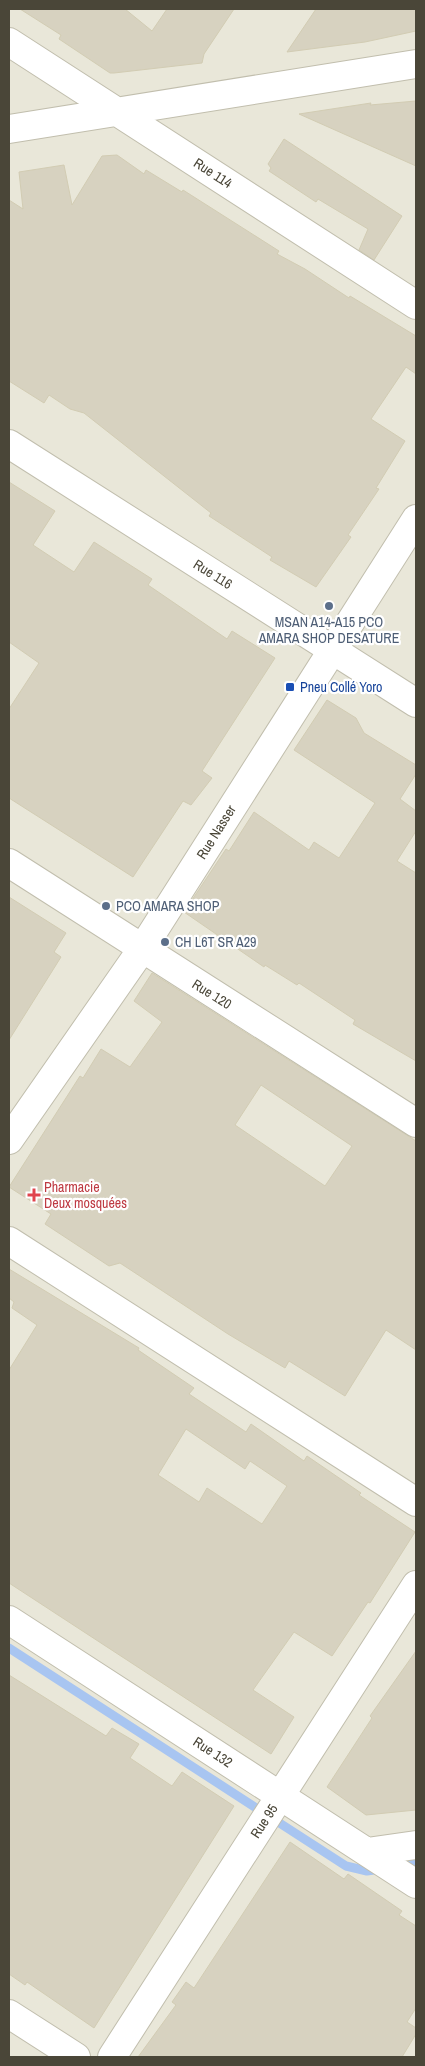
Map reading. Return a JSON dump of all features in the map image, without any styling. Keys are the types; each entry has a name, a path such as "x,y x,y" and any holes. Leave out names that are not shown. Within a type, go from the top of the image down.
{"street":[{"name":"Rue 114","path":"9,42 416,305"},
{"path":"9,129 416,64"},
{"name":"Rue 116","path":"9,444 416,703"},
{"name":"Rue Nasser","path":"9,1140 142,949 416,520"},
{"name":"Rue 120","path":"9,863 142,949 415,1120"},
{"path":"9,1241 416,1502"},
{"name":"Rue 95","path":"112,2057 416,1585"},
{"name":"Rue 132","path":"9,1620 416,1884"},
{"path":"367,1852 416,1845"},
{"path":"9,2014 76,2057"}],"shaded area":[{"path":"9,9 416,9 416,2057 9,2057"}],"building":[{"path":"20,9 125,9 152,31 167,9 234,9 204,54 202,63 110,73 59,39 61,35"},
{"path":"316,9 416,9 416,31 365,42 287,52"},
{"path":"416,101 416,166 299,114 371,103 370,105"},
{"path":"284,139 402,216 374,260 359,250 368,229 318,199 316,202 269,171 271,168 268,164"},
{"path":"117,155 144,174 146,170 182,192 183,190 279,251 277,254 416,336 416,374 406,367 371,419 405,441 376,488 379,489 348,535 351,537 316,587 270,560 272,557 209,516 211,513 84,413 70,409 49,395 44,403 9,381 9,200 23,209 19,172 64,165 72,205 102,156"},
{"path":"9,482 55,511 33,545 74,572 94,542 152,579 148,585 227,639 232,631 275,658 202,771 212,778 191,805 183,801 133,877 9,798 9,709 39,663 9,642"},
{"path":"327,700 356,718 364,733 416,765 416,774 400,799 416,811 416,831 397,861 416,873 416,1061 353,1024 355,1020 299,983 297,985 265,965 264,967 184,912 226,849 229,851 254,812 309,850 314,842 339,858 375,803 294,750"},
{"path":"9,897 66,933 54,952 61,957 9,1040"},
{"path":"152,973 416,1141 416,1350 386,1330 345,1396 289,1361 285,1368 228,1334 120,1263 109,1266 45,1224 51,1214 9,1187 80,1076 83,1078 101,1049 130,1067 162,1022 134,1001","holes":["261,1085 352,1146 325,1186 235,1125"]},
{"path":"9,1269 139,1348 138,1350 194,1388 189,1394 246,1432 251,1424 304,1461 307,1456 361,1493 359,1495 415,1532 370,1603 368,1602 332,1656 294,1632 253,1690 294,1717 271,1754 9,1583 9,1370 37,1325 12,1308 14,1302 9,1298","holes":["186,1429 245,1469 250,1461 287,1486 262,1524 207,1488 199,1502 158,1475"]},
{"path":"416,1651 416,1810 366,1815 327,1787 372,1718 370,1716"},
{"path":"9,1675 106,1736 112,1728 139,1744 130,1758 172,1786 182,1772 234,1806 94,2028 27,1982 25,1985 9,1974"},
{"path":"290,1842 344,1879 348,1874 402,1911 399,1915 416,1926 416,2008 407,2022 416,2028 416,2034 402,2057 138,2057 176,2005 172,2002 186,1982 194,1988"}],"waterway":[{"path":"9,1648 346,1866 367,1871 381,1869"},
{"path":"401,1866 416,1864"}],"place":[{"name":"MSAN A14-A15 PCO AMARA SHOP DESATURE","path":"329,606"},
{"name":"Pneu Collé Yoro","path":"290,687"},
{"name":"PCO AMARA SHOP","path":"106,906"},
{"name":"CH L6T SR A29","path":"165,942"},
{"name":"Pharmacie Deux mosquées","path":"34,1195"}]}
